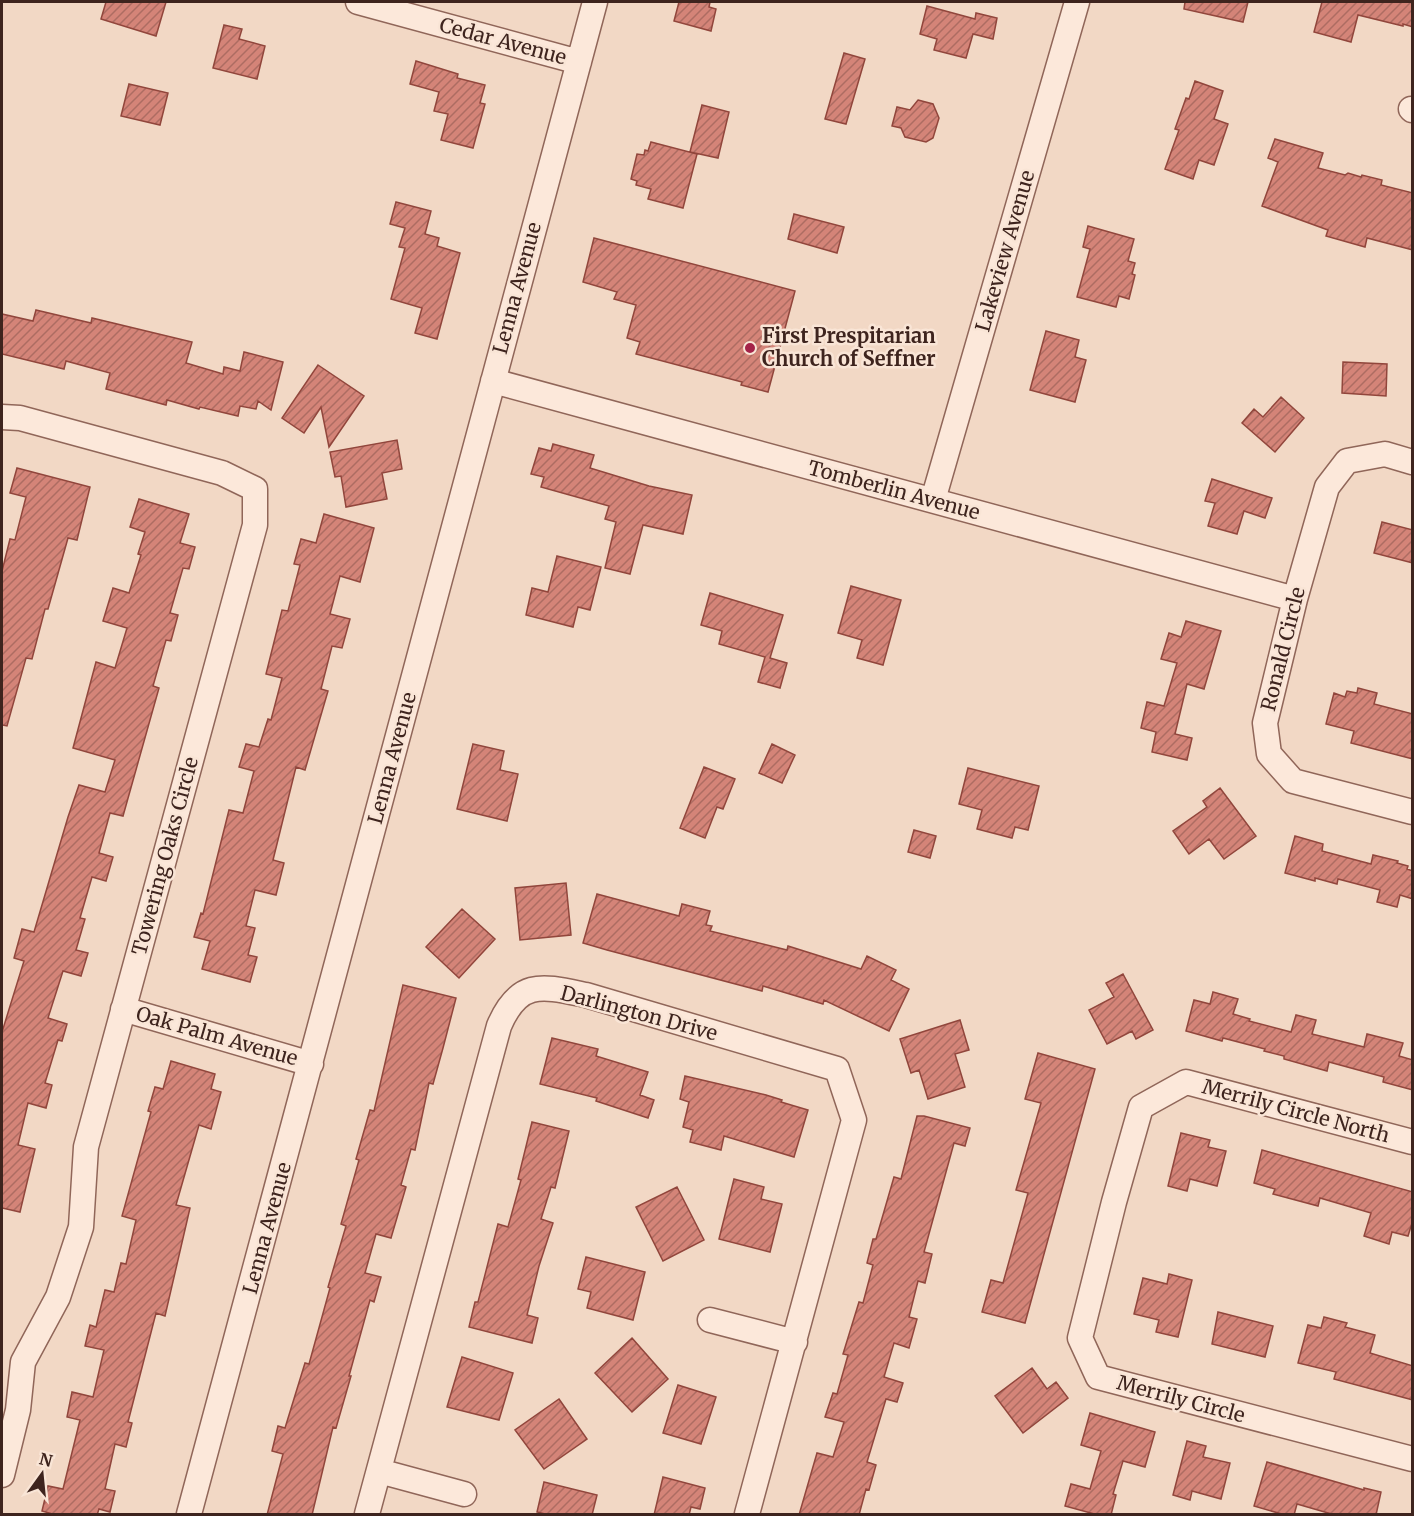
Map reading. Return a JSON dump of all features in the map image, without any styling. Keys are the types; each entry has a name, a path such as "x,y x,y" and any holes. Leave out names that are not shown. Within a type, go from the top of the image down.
{"street":[{"name":"Cedar Avenue","path":"358,2 579,62"},
{"name":"Lenna Avenue","path":"189,1515 595,2"},
{"name":"Lakeview Avenue","path":"933,501 1077,2"},
{"name":"Tomberlin Avenue","path":"493,381 1295,599"},
{"name":"Towering Oaks Circle","path":"2,417 20,418 222,473 255,489 255,525 86,1147 81,1227 58,1297 23,1362 18,1410 2,1475"},
{"name":"Ronald Circle","path":"1413,462 1385,454 1347,461 1327,487 1295,599 1265,723 1269,754 1293,781 1413,812"},
{"name":"Darlington Drive","path":"367,1515 499,1026 506,1009 529,990 558,989 586,995 837,1069 854,1120 747,1515"},
{"name":"Oak Palm Avenue","path":"123,1009 311,1064"},
{"name":"Merrily Circle North","path":"1114,1202 1141,1107 1186,1082 1413,1142"},
{"name":"Merrily Circle","path":"1114,1202 1080,1338 1098,1377 1413,1459"},
{"path":"710,1320 795,1342"},
{"path":"379,1471 464,1494"}],"building":[{"path":"106,2 166,2 156,36 101,19"},
{"path":"679,2 710,2 709,7 716,9 711,31 674,21"},
{"path":"1185,2 1248,2 1243,22 1184,9"},
{"path":"1322,2 1413,2 1413,27 1358,15 1351,42 1314,32"},
{"path":"927,6 975,19 976,13 997,18 993,39 973,34 966,58 934,50 937,39 920,34"},
{"path":"224,25 242,29 239,39 265,46 257,79 213,68"},
{"path":"844,53 865,59 846,124 825,119"},
{"path":"416,61 458,74 457,78 485,85 480,103 485,104 473,148 441,140 448,114 434,111 439,92 410,84"},
{"path":"1195,81 1223,91 1214,119 1228,124 1214,165 1199,160 1193,179 1165,169 1179,130 1175,129"},
{"path":"129,84 168,93 160,125 121,116"},
{"path":"918,100 933,104 939,118 933,138 926,142 905,137 901,128 892,126 897,107 910,110"},
{"path":"702,105 729,112 718,158 690,152"},
{"path":"1275,139 1323,153 1318,168 1345,175 1348,173 1382,180 1381,185 1413,193 1413,250 1367,238 1365,247 1326,236 1328,230 1262,206 1278,162 1268,158"},
{"path":"651,142 697,154 683,208 648,199 651,189 636,185 637,181 631,179 637,154 644,155"},
{"path":"396,202 431,211 425,234 439,238 437,246 460,253 437,339 415,333 422,308 391,299 405,248 399,247 405,228 390,224"},
{"path":"794,214 844,227 837,253 788,239"},
{"path":"1088,226 1134,239 1128,261 1135,263 1132,274 1135,275 1129,299 1119,296 1116,307 1077,297 1090,249 1083,247"},
{"path":"594,238 795,291 768,392 741,385 742,382 636,354 640,342 627,338 636,305 614,299 617,292 583,282"},
{"path":"36,310 91,323 92,318 192,342 186,363 223,374 224,367 240,371 244,352 283,362 271,410 258,401 256,409 240,406 238,416 167,400 166,405 106,389 110,373 66,361 64,369 2,354 2,314 33,321"},
{"path":"1046,331 1079,340 1075,357 1086,360 1075,402 1030,390"},
{"path":"1343,362 1387,364 1386,396 1342,393"},
{"path":"318,365 364,396 329,447 321,407 304,433 282,418"},
{"path":"1281,397 1304,418 1275,452 1242,423 1254,409 1263,417"},
{"path":"397,440 402,469 382,473 387,499 346,507 341,476 335,477 330,452"},
{"path":"553,444 594,455 590,468 649,486 692,495 683,534 643,525 630,574 605,568 616,522 605,519 609,506 541,487 544,477 531,474 539,448 551,451"},
{"path":"17,468 90,487 77,540 68,538 32,659 26,658 7,726 2,725 2,571 10,539 15,540 26,497 10,493"},
{"path":"1212,479 1272,498 1265,518 1244,511 1237,534 1208,526 1215,503 1205,501"},
{"path":"139,499 189,514 180,543 195,547 189,569 183,568 170,613 178,615 171,641 166,640 153,686 159,688 123,816 110,813 99,853 113,857 106,881 92,877 80,918 85,919 76,950 88,953 81,976 63,971 48,1018 67,1024 62,1041 58,1040 45,1083 52,1085 46,1108 28,1103 18,1145 35,1149 20,1212 2,1208 2,1032 24,961 14,958 22,929 34,932 79,785 105,792 115,760 73,748 96,662 115,668 127,628 103,621 113,588 129,593 141,555 138,554 145,532 130,527"},
{"path":"324,514 374,528 360,582 340,576 330,614 350,619 342,648 332,646 321,689 328,691 305,770 296,767 273,860 284,863 276,895 255,890 246,926 255,928 248,955 257,957 250,982 202,969 210,941 194,937 201,913 203,914 229,810 243,813 254,771 239,767 246,744 259,747 268,719 271,720 282,678 266,674 282,610 288,611 300,565 294,564 301,539 316,543"},
{"path":"1382,522 1413,530 1413,563 1374,553"},
{"path":"557,556 601,567 590,610 578,607 573,627 526,615 532,588 548,592"},
{"path":"851,586 901,600 883,665 857,658 862,640 838,633"},
{"path":"710,593 783,615 770,658 787,663 780,688 758,682 765,657 719,644 722,631 701,625"},
{"path":"1186,621 1221,631 1204,689 1187,684 1175,734 1192,738 1187,760 1152,752 1156,732 1141,728 1147,702 1164,706 1177,663 1161,659 1169,633 1181,637"},
{"path":"1358,688 1377,693 1374,704 1413,714 1413,759 1351,743 1354,731 1326,724 1334,693 1345,697 1347,691 1357,693"},
{"path":"473,744 504,751 500,770 518,774 507,821 457,809"},
{"path":"772,744 795,755 782,783 759,773"},
{"path":"704,767 735,779 723,809 717,807 705,838 680,828"},
{"path":"968,768 1039,786 1028,830 1015,827 1012,838 977,829 982,810 959,804"},
{"path":"1220,788 1256,836 1224,859 1209,839 1189,854 1173,831 1207,807 1203,801"},
{"path":"914,830 936,836 930,858 908,852"},
{"path":"1295,836 1323,844 1322,851 1371,864 1373,855 1408,866 1407,869 1413,871 1413,899 1400,895 1397,907 1377,902 1380,890 1338,879 1337,884 1285,873"},
{"path":"566,883 571,935 520,940 515,888"},
{"path":"597,894 679,916 682,904 710,911 706,925 712,926 710,931 787,950 788,946 861,969 867,956 896,970 891,980 909,989 889,1031 824,1000 823,1004 763,986 762,991 583,943"},
{"path":"462,909 495,939 459,978 426,947"},
{"path":"1123,974 1153,1030 1136,1039 1132,1031 1107,1044 1089,1010 1114,997 1106,983"},
{"path":"403,985 456,998 433,1084 429,1083 415,1150 411,1149 401,1185 406,1187 391,1238 376,1234 365,1273 381,1277 374,1302 370,1300 336,1428 333,1427 312,1515 267,1515 283,1454 272,1451 278,1426 285,1428 305,1363 309,1364 346,1226 341,1224 359,1160 356,1159 370,1110 374,1111"},
{"path":"1213,992 1238,999 1233,1014 1250,1019 1249,1021 1291,1032 1296,1015 1316,1020 1312,1034 1364,1047 1367,1034 1403,1043 1399,1056 1413,1060 1413,1090 1383,1082 1384,1077 1329,1062 1327,1071 1284,1059 1284,1056 1264,1051 1265,1049 1186,1031 1194,1000 1210,1004"},
{"path":"960,1020 969,1050 955,1054 965,1087 928,1099 919,1070 911,1073 900,1039"},
{"path":"552,1038 598,1049 596,1056 648,1072 640,1095 654,1100 648,1118 596,1101 597,1098 540,1084"},
{"path":"1038,1053 1095,1069 1025,1323 982,1312 991,1280 1003,1283 1028,1193 1016,1190 1041,1103 1025,1099"},
{"path":"171,1061 215,1074 211,1089 221,1092 211,1129 199,1125 176,1205 190,1208 165,1316 156,1313 128,1422 132,1423 126,1447 115,1444 105,1489 115,1491 110,1512 99,1509 97,1515 56,1515 42,1511 48,1486 63,1489 80,1420 67,1417 72,1392 93,1397 104,1350 85,1346 90,1325 96,1327 105,1290 114,1292 121,1263 126,1264 136,1220 122,1216 151,1112 148,1111 155,1087 163,1089"},
{"path":"685,1076 766,1095 808,1110 794,1157 724,1136 721,1150 690,1142 693,1130 683,1127 689,1102 680,1099"},
{"path":"917,1116 970,1128 965,1146 954,1143 924,1252 932,1254 925,1283 918,1281 909,1317 917,1319 909,1348 894,1343 884,1377 903,1383 897,1402 886,1399 867,1462 876,1465 859,1515 799,1515 817,1453 833,1457 844,1422 825,1417 833,1393 837,1394 848,1355 843,1354 859,1302 863,1303 873,1265 867,1263 873,1239 876,1239 894,1177 901,1179"},
{"path":"532,1122 569,1131 555,1188 551,1187 541,1219 553,1223 527,1315 538,1318 532,1343 469,1327 475,1302 478,1302 498,1224 508,1227 521,1180 518,1179"},
{"path":"1181,1133 1210,1140 1208,1147 1226,1151 1217,1186 1190,1179 1187,1191 1168,1186"},
{"path":"1262,1150 1413,1192 1413,1220 1408,1236 1392,1232 1389,1244 1364,1236 1371,1213 1320,1198 1318,1206 1273,1194 1275,1189 1254,1183"},
{"path":"734,1179 764,1187 761,1199 782,1204 770,1252 719,1239"},
{"path":"677,1187 704,1240 663,1261 636,1207"},
{"path":"586,1257 645,1272 633,1320 587,1308 591,1292 578,1289"},
{"path":"1169,1274 1192,1280 1178,1337 1156,1332 1159,1320 1134,1314 1143,1278 1167,1284"},
{"path":"1218,1312 1273,1326 1265,1357 1212,1344"},
{"path":"1324,1317 1347,1323 1345,1327 1375,1335 1370,1353 1413,1366 1413,1400 1334,1379 1336,1372 1298,1363 1308,1325 1321,1328"},
{"path":"632,1338 668,1379 632,1412 595,1373"},
{"path":"462,1357 513,1373 499,1420 447,1407"},
{"path":"1032,1368 1047,1389 1056,1382 1068,1398 1023,1433 995,1396"},
{"path":"678,1385 716,1397 701,1444 663,1433"},
{"path":"559,1399 587,1439 544,1469 515,1430"},
{"path":"1090,1413 1155,1432 1145,1467 1123,1461 1113,1494 1116,1495 1111,1515 1098,1515 1065,1506 1071,1484 1090,1489 1101,1451 1081,1445"},
{"path":"1187,1441 1206,1446 1203,1457 1230,1463 1221,1499 1192,1491 1190,1500 1173,1495"},
{"path":"1267,1462 1364,1490 1364,1488 1381,1492 1376,1515 1335,1515 1297,1504 1294,1515 1285,1515 1254,1506"},
{"path":"663,1477 705,1488 700,1509 691,1507 689,1515 654,1515"},
{"path":"544,1482 597,1495 592,1515 549,1515 537,1512"}],"place":[{"name":"First Prespitarian Church of Seffner","path":"750,348"}]}
